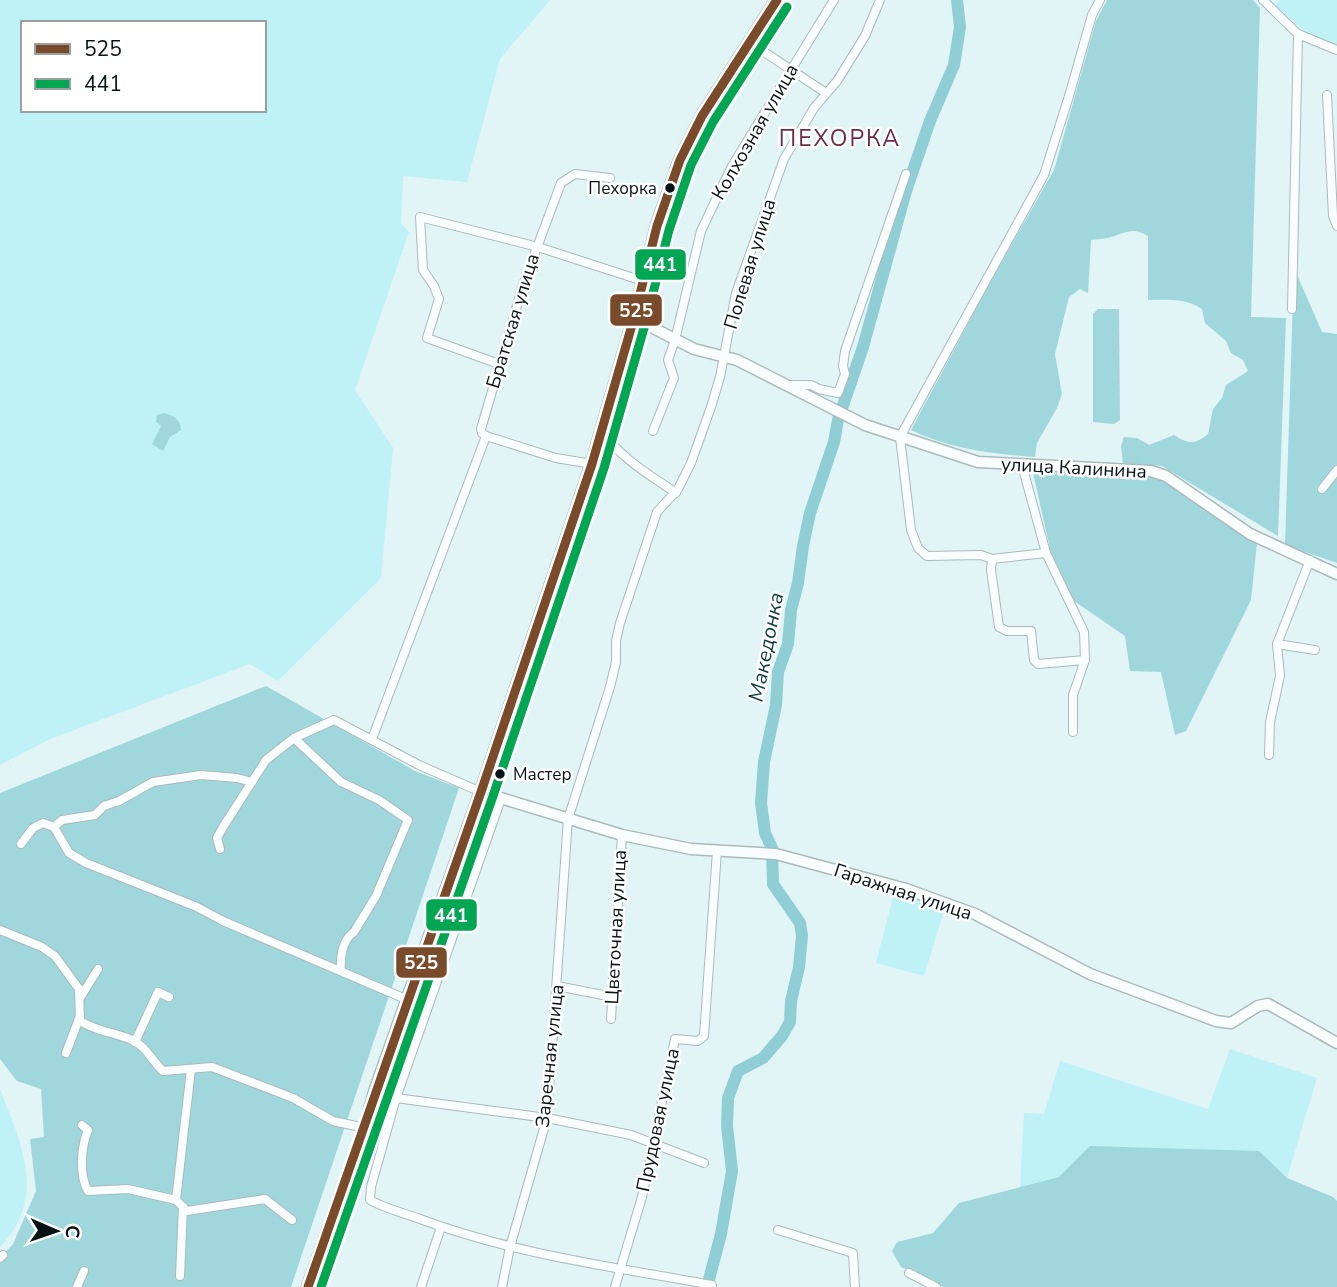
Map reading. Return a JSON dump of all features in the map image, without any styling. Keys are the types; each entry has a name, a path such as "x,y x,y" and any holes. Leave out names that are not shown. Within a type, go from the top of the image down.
{"main road":[{"path":"308,1287 592,464 657,226 680,160 702,116 777,0"}],"street":[{"name":"Колхозная улица","path":"653,431 674,378 668,360 707,214 732,166 834,0"},
{"name":"Полевая улица","path":"568,819 610,687 616,663 616,641 620,623 657,512 676,493 691,463 711,407 736,293 772,191 792,144 865,36 880,0"},
{"path":"1046,553 992,559 981,555 927,556 918,548 911,530 900,437 1044,175 1092,15 1100,0"},
{"path":"1263,0 1298,33 1337,50"},
{"path":"1292,309 1298,33"},
{"path":"749,42 825,93"},
{"path":"1327,95 1333,216 1337,226"},
{"path":"610,178 575,174 561,183 538,247 643,281"},
{"path":"788,386 811,385 838,393 845,374 845,351 906,174"},
{"name":"Братская улица","path":"372,739 483,432 499,364 523,285 538,247 420,216 423,270 439,299 427,338 499,364"},
{"name":"улица Калинина","path":"634,318 705,353 724,355 841,413 900,437 978,462 1151,471 1166,476 1250,534 1337,573"},
{"path":"602,431 625,457 676,493"},
{"path":"483,432 556,458 592,464"},
{"path":"1022,465 1046,553 1081,623 1085,660 1073,695 1073,732"},
{"path":"1322,489 1337,470"},
{"path":"992,559 999,627 1007,631 1031,631 1034,660 1038,664 1085,660"},
{"path":"1269,755 1270,722 1280,676 1277,644 1310,561"},
{"path":"1277,644 1315,650"},
{"path":"220,849 217,838 267,760 294,738 334,720 419,765 481,792"},
{"path":"294,738 341,782 379,800 408,820 376,896 349,936 340,957 341,971"},
{"path":"54,827 62,820 95,815 104,806 119,801 153,782 201,775 252,782"},
{"name":"Гаражная улица","path":"481,792 622,835 691,849 772,854 856,875 953,905 1090,974 1206,1018 1231,1023 1258,1006 1268,1004 1337,1043"},
{"path":"501,799 396,1098 371,1186 370,1200 441,1227 510,1247 708,1284"},
{"name":"Заречная улица","path":"502,1287 510,1247 547,1118 568,819"},
{"path":"21,844 33,828 43,824 54,827 69,853 86,863 197,907 223,921 408,1000"},
{"name":"Цветочная улица","path":"611,1019 622,835"},
{"name":"Прудовая улица","path":"615,1287 630,1242 655,1144 675,1039 698,1041 704,1036 717,851"},
{"path":"0,930 42,947 55,956 79,989 80,1021 96,1031 135,1042 145,1049 163,1071 212,1067 293,1098 333,1121 365,1128"},
{"path":"80,998 97,969"},
{"path":"557,986 612,997"},
{"path":"135,1042 158,992 169,997"},
{"path":"66,1053 80,1016"},
{"path":"176,1200 191,1069"},
{"path":"375,1092 396,1098 547,1118 631,1135 704,1163"},
{"path":"82,1125 88,1130 84,1139 83,1182 88,1191 128,1189 176,1200 187,1211 265,1199 292,1220"},
{"path":"180,1276 183,1207"},
{"path":"421,1287 441,1227"},
{"path":"778,1230 853,1253 855,1287"},
{"path":"77,1287 84,1271"},
{"path":"909,1273 936,1287"}],"shaded area":[{"path":"0,0 550,0 500,59 467,182 403,176 401,223 409,232 355,390 393,448 381,578 278,681 250,664 50,739 0,765"},
{"path":"1107,0 1253,0 1260,8 1251,317 1286,318 1278,536 1162,466 1123,463 1121,446 1124,437 1137,438 1149,445 1174,435 1191,442 1203,438 1208,434 1213,409 1222,398 1226,385 1248,371 1243,360 1231,353 1226,341 1205,323 1202,309 1183,301 1148,300 1148,236 1139,232 1091,240 1088,293 1080,289 1069,297 1055,354 1062,394 1037,443 1035,457 972,450 911,430 1054,170 1096,21"},
{"path":"1280,0 1337,0 1337,49 1315,40 1275,5"},
{"path":"1294,268 1322,332 1337,334 1337,563 1285,545"},
{"path":"1098,309 1119,309 1120,420 1114,424 1093,422 1093,314"},
{"path":"164,413 176,418 181,430 170,437 163,451 152,444 161,426 156,422 157,415"},
{"path":"1033,473 1147,475 1163,478 1257,543 1251,600 1186,731 1175,735 1161,672 1130,671 1125,636 1074,601 1051,553"},
{"path":"266,686 415,771 459,788 291,1287 0,1287 0,1258 13,1244 36,1191 30,1139 44,1137 41,1089 17,1081 0,1059 0,793"},
{"path":"894,893 945,908 924,976 876,963"},
{"path":"1230,1049 1317,1078 1287,1178 1259,1151 1059,1177 1054,1182 1020,1189 1024,1113 1044,1114 1060,1061 1208,1109"},
{"path":"0,1089 22,1150 27,1190 15,1228 0,1247"},
{"path":"1090,1146 1259,1151 1287,1178 1337,1201 1337,1287 944,1287 901,1267 892,1251 897,1242 933,1233 959,1203 1059,1177"}],"waterway":[{"name":"Македонка","path":"707,1287 721,1234 732,1171 727,1126 728,1098 738,1071 763,1058 790,1022 791,1001 799,967 802,936 800,923 773,884 772,848 765,833 761,803 764,762 776,705 778,672 788,644 791,610 810,513 863,347 906,191 930,121 954,65 960,27 957,0"}],"transit line":[{"name":"525","path":"308,1287 592,464 657,226 680,160 702,116 777,0"},
{"name":"441","path":"321,1287 493,796 604,468 669,230 691,165 713,122 787,7"}],"place":[{"name":"Пехорка","path":"670,188"},
{"name":"Мастер","path":"500,774"}],"district":[{"name":"ПЕХОРКА","path":"840,138"}]}
